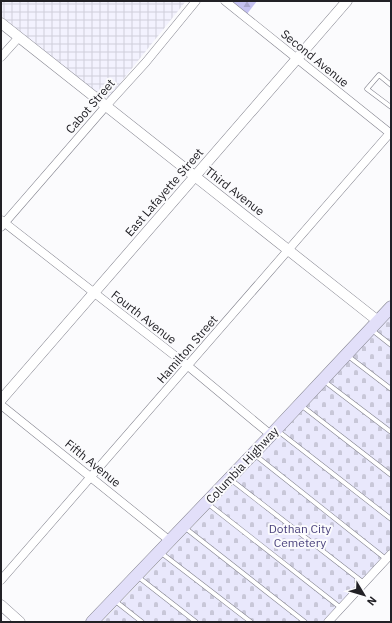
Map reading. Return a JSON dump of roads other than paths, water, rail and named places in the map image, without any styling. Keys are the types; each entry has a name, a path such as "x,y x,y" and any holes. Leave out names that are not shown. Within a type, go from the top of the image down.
{"main road":[{"name":"Columbia Highway","path":"92,622 391,307"}],"street":[{"name":"Cabot Street","path":"2,223 146,62 196,1"},
{"name":"Second Avenue","path":"225,1 391,133"},
{"name":"East Lafayette Street","path":"1,400 347,1"},
{"name":"Third Avenue","path":"1,23 289,250 374,325"},
{"path":"1,57 19,37"},
{"name":"Hamilton Street","path":"1,580 391,133"},
{"name":"Fourth Avenue","path":"2,223 274,432"},
{"name":"Fifth Avenue","path":"1,405 170,541"},
{"path":"328,622 388,557"},
{"path":"1,605 19,622"}],"lane":[{"path":"391,85 379,75 368,89 391,107"},
{"path":"374,325 391,345"},
{"path":"346,354 391,389"},
{"path":"323,380 391,432"},
{"path":"300,404 391,475"},
{"path":"274,432 391,519"},
{"path":"253,454 388,557"},
{"path":"230,478 364,583"},
{"path":"206,503 341,608"},
{"path":"183,527 305,622"},
{"path":"160,552 251,622"},
{"path":"137,576 196,622"},
{"path":"113,600 142,622"}],"park label":[{"name":"Dothan City Cemetery","path":"300,535"}]}
